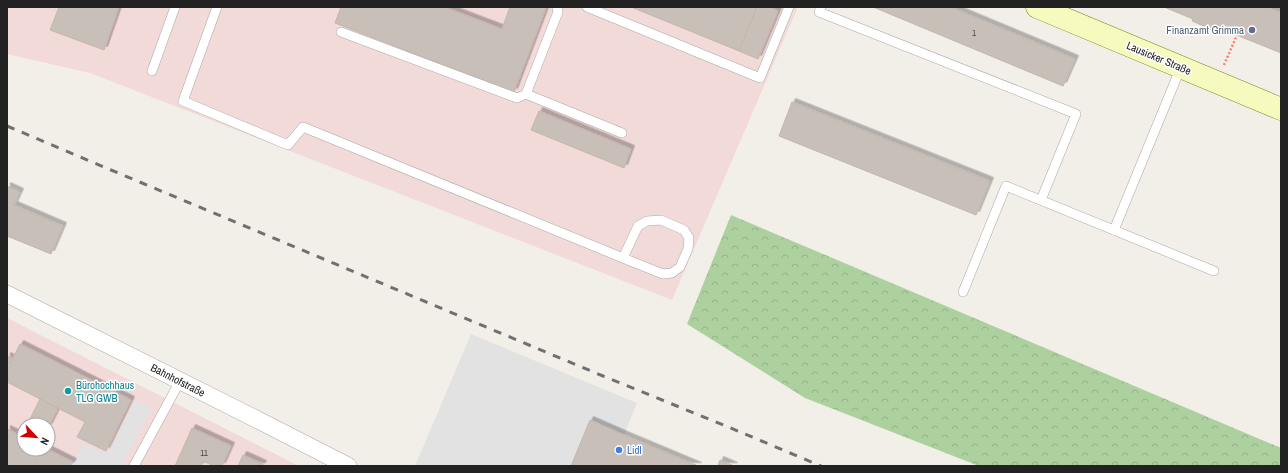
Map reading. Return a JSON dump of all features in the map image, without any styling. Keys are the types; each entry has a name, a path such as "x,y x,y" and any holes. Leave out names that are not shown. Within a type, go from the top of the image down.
{"main road":[{"name":"Lausicker Straße","path":"1037,7 1281,109"}],"street":[{"name":"Bahnhofstraße","path":"7,294 348,466"}],"lane":[{"path":"152,71 175,7"},
{"path":"217,7 183,102 288,145 303,127 623,258 663,274 672,273 680,267 688,249 689,238 684,230 661,220 647,221 638,226 623,258"},
{"path":"341,32 517,98 526,94 558,12 557,7"},
{"path":"587,7 760,78 789,7"},
{"path":"821,7 819,12 1076,114 1041,200"},
{"path":"1114,230 1181,67"},
{"path":"526,94 622,133"},
{"path":"963,292 1006,186 1214,271"},
{"path":"134,466 180,381"}],"path":[{"path":"1232,46 1237,35"}],"shaded area":[{"path":"7,7 798,7 672,300 90,73 7,54"},
{"path":"7,318 299,466 7,466"},
{"path":"471,334 637,403 624,435 590,421 571,466 415,466"},
{"path":"135,400 152,408 122,466 71,466 83,443 107,455"}],"green space":[{"path":"731,215 1281,448 1281,466 979,466 805,398 687,324"}],"building":[{"path":"59,7 119,7 104,50 50,30"},
{"path":"341,7 444,7 502,29 510,7 546,8 514,92 335,23"},
{"path":"631,7 757,7 739,51"},
{"path":"757,7 769,7 778,11 758,59 739,51"},
{"path":"873,7 950,7 1075,59 1063,86"},
{"name":"Finanzamt Grimma","path":"1164,7 1266,7 1281,13 1281,53 1219,28 1217,32 1192,21 1193,19"},
{"path":"792,102 990,181 976,215 779,136"},
{"path":"539,111 631,149 624,168 531,130"},
{"path":"7,186 20,192 14,205 63,226 51,254 7,236"},
{"name":"Bürohochhaus TLG GWB","path":"20,344 131,400 106,451 77,437 85,422 7,382 7,370"},
{"path":"7,356 13,359 10,365 8,364 7,366"},
{"path":"40,399 58,408 54,417 31,417"},
{"name":"Lidl","path":"590,420 624,435 698,466 571,466"},
{"path":"192,428 231,446 222,466 214,466 203,461 201,466 175,466"},
{"path":"7,429 16,434 16,457 56,457 56,454 73,462 70,466 7,466"},
{"path":"243,455 263,464 262,466 238,466"},
{"path":"720,460 734,466 718,466"}],"railway":[{"path":"7,126 821,466"}],"place":[{"name":"Finanzamt Grimma","path":"1252,30"},
{"name":"Bürohochhaus TLG GWB","path":"68,391"},
{"name":"Lidl","path":"619,450"}]}
